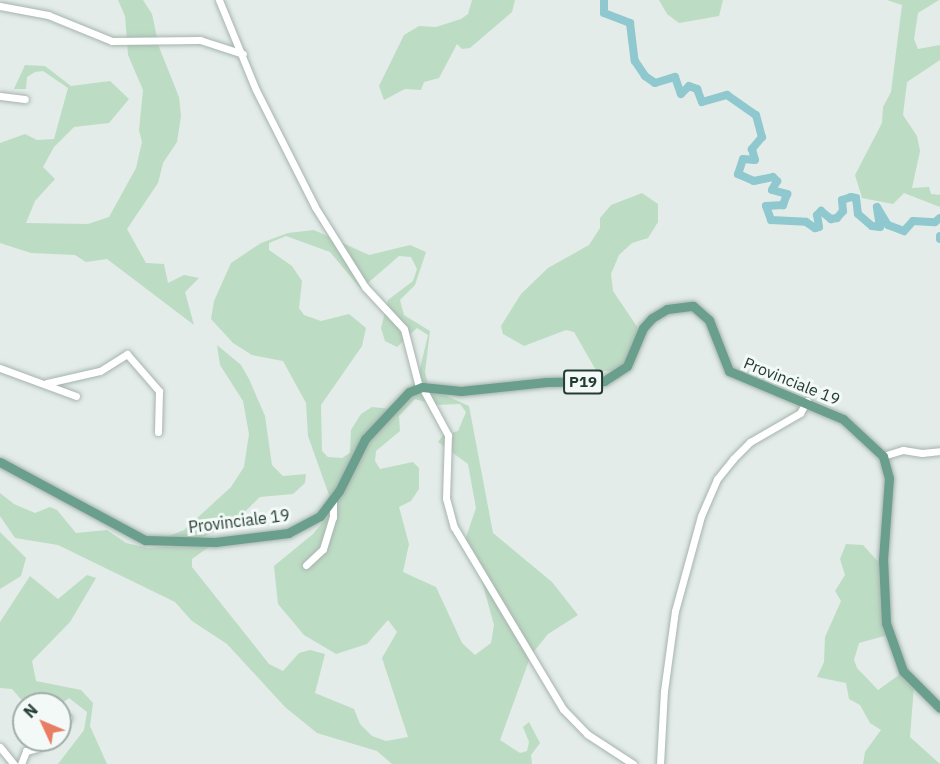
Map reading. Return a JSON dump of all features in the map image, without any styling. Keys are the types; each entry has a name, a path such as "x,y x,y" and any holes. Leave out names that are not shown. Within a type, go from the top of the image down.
{"main road":[{"name":"Provinciale 19","path":"0,462 140,538 155,542 215,542 288,533 321,516 333,499 365,439 405,395 421,387 450,391 547,382 604,381 627,366 648,321 667,309 687,305 700,309 709,320 729,371 807,401 843,418 883,456"},
{"path":"883,456 889,490 883,559 886,623 903,671 940,708"}],"street":[{"path":"219,0 315,207 365,287 404,329 421,387 448,435 446,498 454,527 563,709 587,734 633,764"},
{"path":"0,6 48,15 112,41 200,40 243,54"},
{"path":"0,96 25,99"},
{"path":"47,383 100,371 127,354 159,391 158,432"},
{"path":"0,368 47,383 76,396"},
{"path":"660,764 664,691 675,611 701,516 717,479 733,459 750,442 800,413 807,401"},
{"path":"883,456 903,450 922,453 940,451"},
{"path":"306,565 323,549 333,517 333,499"},
{"path":"0,747 14,764"}],"green space":[{"path":"118,0 143,0 152,14 159,47 179,97 181,116 177,142 163,163 158,183 127,229 146,263 164,264 168,283 184,275 199,278 185,292 194,325 107,259 86,262 75,255 31,253 0,243 0,143 25,134 37,140 54,139 68,88 43,71 35,72 27,77 26,89 14,89 0,119 25,65 45,66 71,86 110,81 129,99 109,123 74,127 54,147 43,167 55,179 35,201 26,223 88,224 109,217 136,168 142,142 139,130 143,90 128,55 125,16"},
{"path":"472,0 515,0 512,12 470,48 462,49 457,44 439,78 424,82 421,90 405,89 384,100 379,86 404,35 419,26 436,27 461,19 468,14"},
{"path":"659,0 723,0 719,16 679,23 667,14"},
{"path":"887,0 939,0 918,13 914,39 918,49 940,45 940,60 907,82 903,115 917,136 920,151 912,188 929,187 931,194 940,195 940,207 904,193 893,204 862,198 855,175 882,123 883,107 891,92 902,5"},
{"path":"642,193 658,204 658,222 648,238 632,243 619,255 611,274 613,291 638,328 633,356 615,370 597,372 574,332 566,330 524,346 503,334 501,326 521,294 548,268 589,245 600,228 600,218 611,205"},
{"path":"314,230 369,255 410,245 426,252 415,285 400,300 404,315 430,331 425,372 429,388 469,406 493,533 552,582 578,615 548,634 531,655 500,740 520,753 527,751 529,742 523,727 529,722 540,743 531,755 532,764 392,764 377,751 317,733 285,707 227,644 192,621 175,602 58,545 15,538 0,516 0,493 14,504 35,513 50,507 57,510 76,533 107,530 126,543 148,548 213,544 192,559 192,567 269,664 283,671 299,653 310,650 325,654 315,693 354,709 360,724 372,736 386,741 408,737 382,658 397,632 388,620 367,644 336,654 304,635 278,604 274,566 313,534 334,509 308,436 306,403 283,361 252,355 233,343 211,319 214,301 231,263 261,243 288,233","holes":["286,236 330,252 361,289 399,256 411,257 417,269 413,281 388,300 381,328 385,341 397,347 417,328 428,335 417,381 391,409 372,407 361,414 351,430 350,453 342,458 328,457 322,451 321,405 362,346 366,328 349,314 321,321 304,315 299,308 302,281 292,266 269,250 269,243","415,399 435,405 460,404 466,412 458,431 443,435 438,442 468,464 476,508 464,543 479,571 494,625 491,643 475,655 462,643 436,587 403,572 409,544 399,507 411,501 419,489 419,468 413,462 380,469 375,461 376,451 400,431 399,416"]},
{"path":"217,345 241,365 249,379 265,416 272,465 283,476 306,474 305,483 293,494 260,497 231,525 189,543 169,536 184,530 231,487 244,467 249,434 243,401 220,365"},
{"path":"0,532 26,558 21,576 0,589"},
{"path":"846,544 863,545 883,567 888,635 859,643 854,660 857,668 878,690 903,672 914,686 910,737 940,764 863,764 865,752 881,730 870,723 860,705 849,699 846,683 817,677 824,662 825,637 841,601 835,591 845,575 840,559"},
{"path":"87,575 96,578 70,622 32,661 36,681 81,690 93,703 90,726 107,764 58,764 67,752 72,752 72,746 84,730 87,712 72,700 72,692 15,692 12,689 0,688 0,622 30,576 58,599"}],"waterway":[{"path":"604,0 604,13 630,23 635,61 645,76 655,83 675,77 681,94 689,86 697,89 702,102 727,95 756,115 762,137 752,149 755,160 743,159 738,174 754,181 773,177 777,181 772,190 787,194 783,205 766,206 771,220 806,222 815,228 819,227 817,215 821,211 831,219 837,218 843,211 842,200 851,197 856,198 858,214 872,226 880,227 877,207 888,225 904,231 913,221 935,222 940,218"}]}
